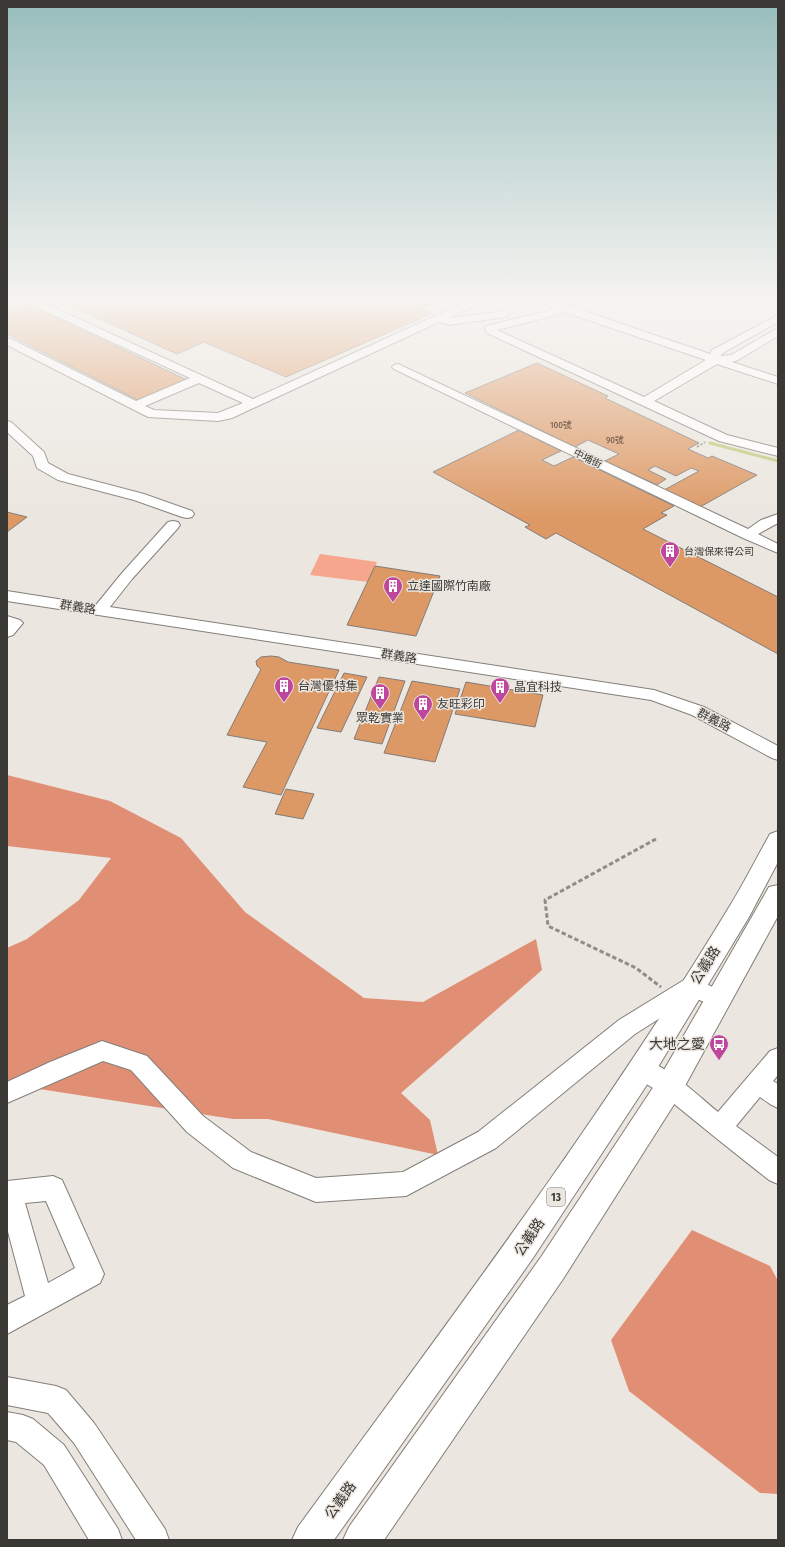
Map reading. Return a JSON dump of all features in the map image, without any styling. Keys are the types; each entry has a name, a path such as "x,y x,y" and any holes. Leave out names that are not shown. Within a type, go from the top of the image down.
{"main road":[{"name":"公義路","path":"311,1540 522,1247 642,1068 684,992 740,910 778,840"},
{"path":"362,1540 552,1268 670,1086 778,894"}],"street":[{"path":"72,374 152,414 218,417 228,415 315,374"},
{"path":"188,374 252,403"},
{"name":"中埔街","path":"413,374 778,549"},
{"path":"587,374 723,438 778,452"},
{"path":"646,401 687,374"},
{"path":"761,374 778,381"},
{"path":"135,406 198,379"},
{"path":"7,425 39,454 42,465 63,477 139,497 187,514"},
{"path":"748,535 766,523 778,518"},
{"path":"100,610 127,576 173,525"},
{"name":"群義路","path":"7,596 654,695 698,711 778,754"},
{"path":"7,621 15,623 7,632"},
{"path":"7,1093 58,1069 102,1051 139,1063 195,1124 242,1160 316,1190 406,1184 487,1140 627,1027 684,992 719,1000"},
{"path":"720,1128 778,1058"},
{"path":"642,1068 670,1086 720,1128 778,1172"},
{"path":"758,1083 778,1097"},
{"path":"7,1320 40,1302 91,1274 53,1188 8,1193 40,1302"},
{"path":"7,1391 56,1400 84,1433 154,1540"},
{"path":"7,1426 23,1429 54,1455 107,1540"}],"path":[{"path":"656,839 544,900 548,926 684,992"}],"shaded area":[{"path":"320,554 377,562 368,582 310,575"},
{"path":"7,775 110,801 181,838 245,912 364,998 423,1002 536,939 542,970 401,1093 430,1120 438,1155 268,1119 233,1119 7,1084 7,948 27,939 79,900 111,858 7,846"},
{"path":"692,1230 770,1266 778,1281 778,1494 760,1493 629,1391 611,1340"}],"building":[{"path":"87,374 175,374 187,380 138,400"},
{"path":"279,374 292,374 286,377"},
{"path":"510,374 561,374 608,396 605,398 699,443 688,449 708,458 712,456 757,475 700,507 664,490 699,471 691,468 676,476 655,466 648,470 666,479 657,485 605,461 619,454 588,440 575,447 465,393"},
{"name":"台灣保來得公司","path":"519,430 561,451 542,460 554,466 573,457 674,506 661,513 667,515 643,529 778,597 778,654 556,533 546,539 525,527 530,525 433,472"},
{"path":"7,512 27,517 7,532"},
{"name":"立達國際竹南廠","path":"375,566 440,576 416,636 347,625"},
{"name":"台灣優特集","path":"261,657 279,657 288,662 339,670 281,795 243,787 267,742 227,735 261,669 257,666 256,661"},
{"path":"344,673 367,677 341,732 317,728"},
{"name":"眾乾實業","path":"379,677 405,681 382,744 354,739"},
{"name":"友旺彩印","path":"412,681 460,689 435,762 384,753"},
{"name":"晶宜科技","path":"466,682 543,695 535,727 455,714"},
{"path":"286,789 314,794 303,819 275,814"}],"waterway":[{"path":"710,443 778,461"}],"place":[{"name":"台灣保來得公司","path":"670,568"},
{"name":"立達國際竹南廠","path":"393,603"},
{"name":"台灣優特集","path":"284,703"},
{"name":"晶宜科技","path":"500,704"},
{"name":"眾乾實業","path":"380,710"},
{"name":"友旺彩印","path":"423,721"},
{"name":"大地之愛","path":"719,1061"}]}
